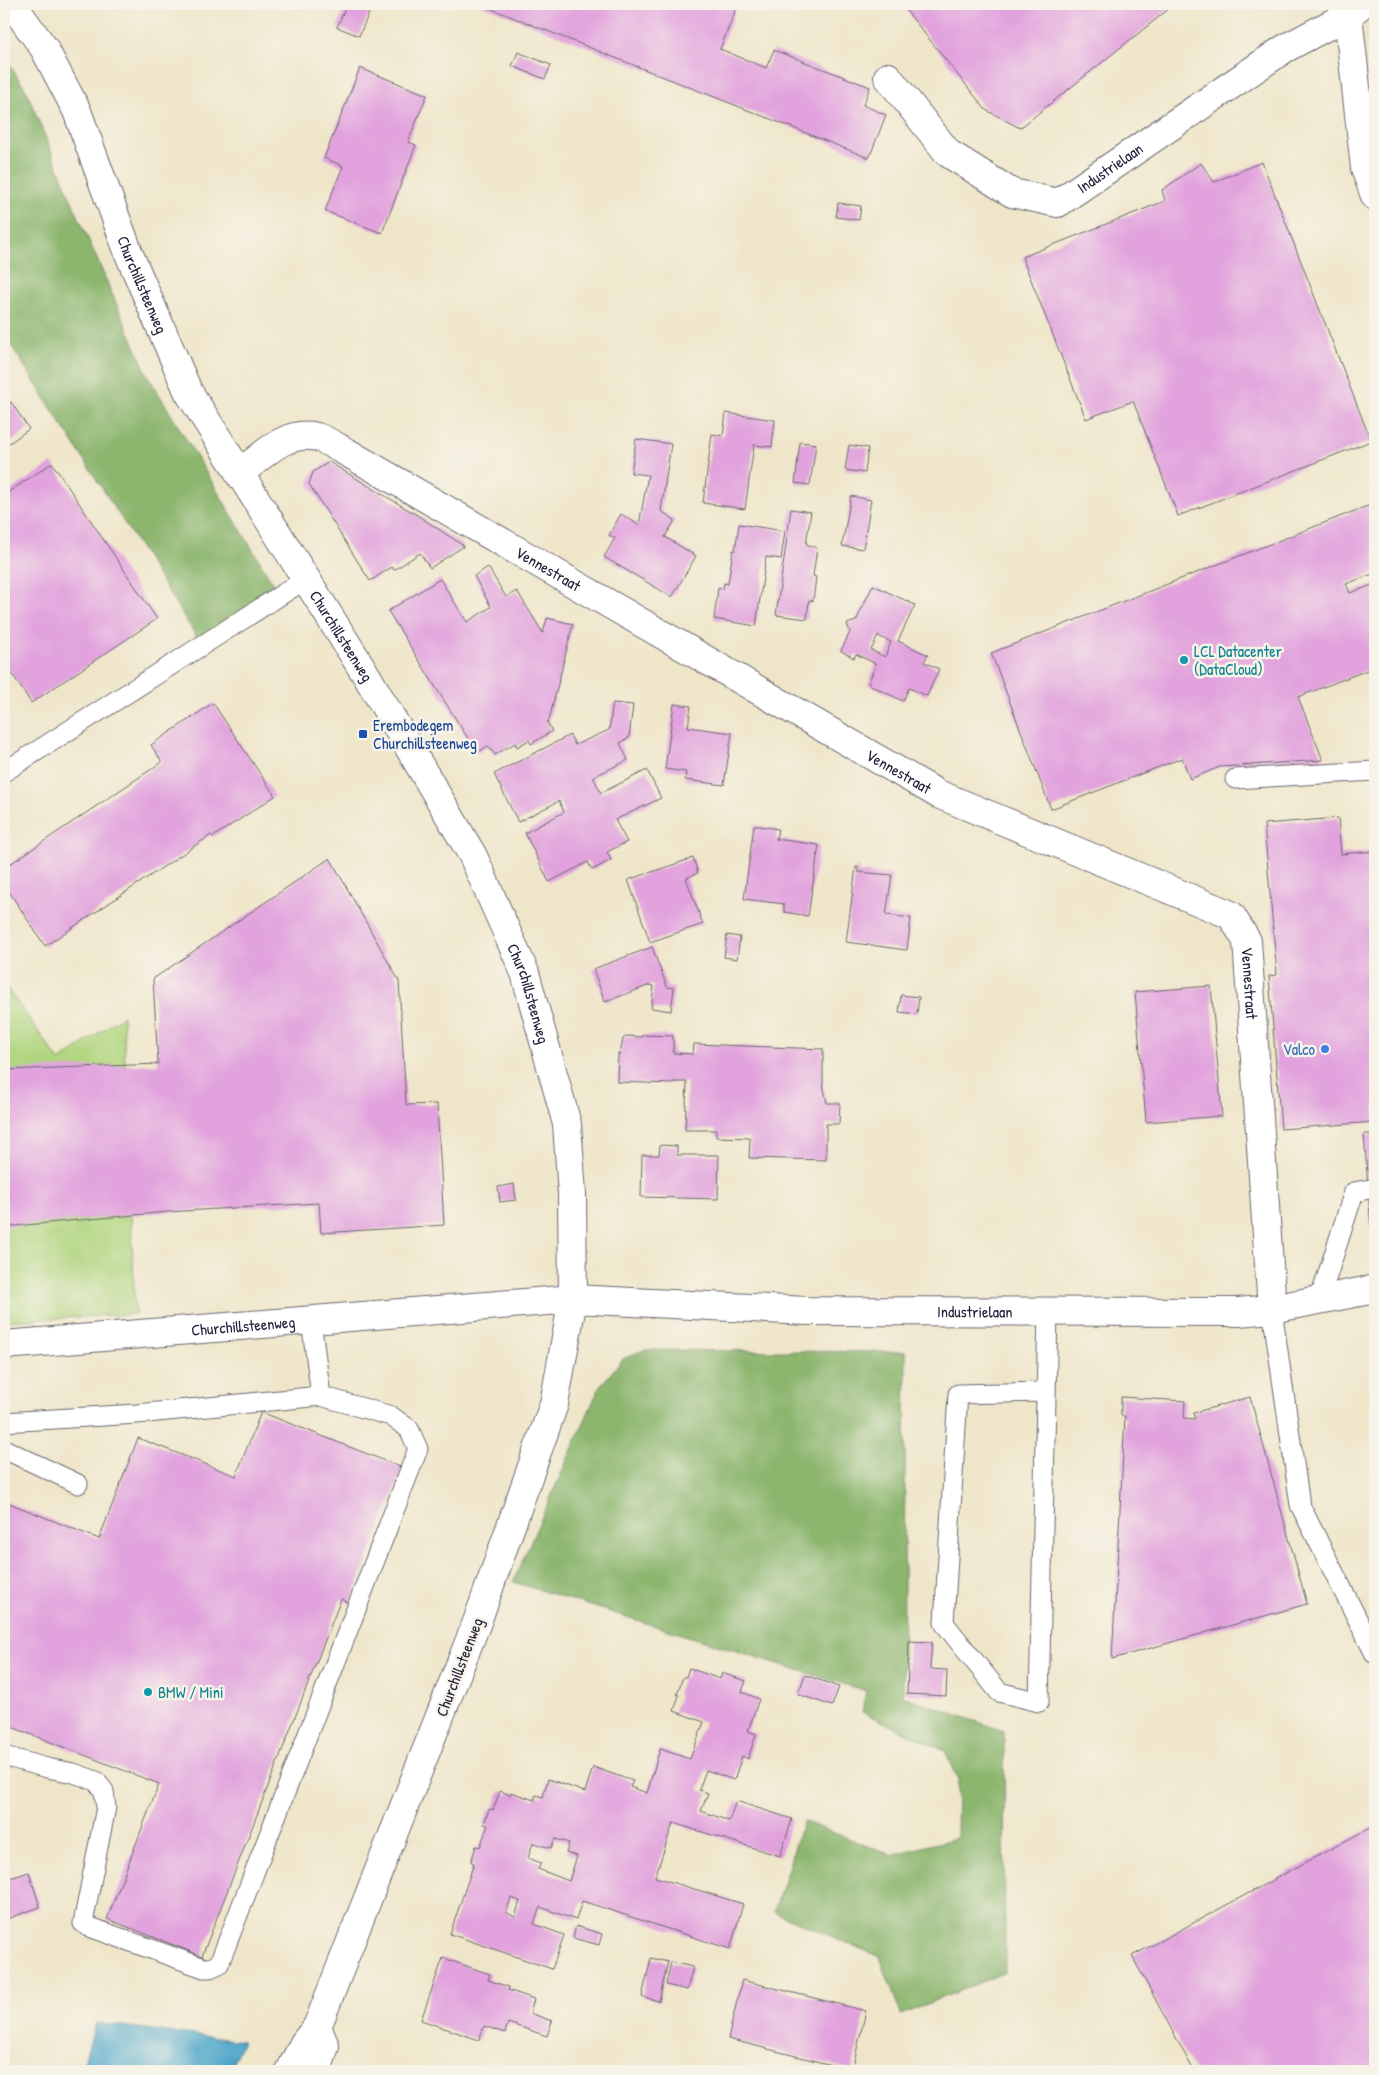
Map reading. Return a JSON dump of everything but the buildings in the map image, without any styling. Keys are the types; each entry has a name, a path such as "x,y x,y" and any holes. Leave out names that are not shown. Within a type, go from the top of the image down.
{"street":[{"name":"Churchillsteenweg","path":"12,4 44,48 77,111 129,254 188,391 365,673 473,856 526,973 567,1124 572,1194 573,1299 554,1404 477,1622 317,2027 304,2043 290,2071"},
{"name":"Industrielaan","path":"888,77 948,153 1012,193 1058,203 1284,49 1355,9 1365,168 1375,196"},
{"name":"Vennestraat","path":"240,474 277,444 297,436 316,437 356,458 938,794 1231,915 1248,941 1272,1309"},
{"name":"Industrielaan","path":"573,1299 807,1311 1238,1312 1272,1309 1320,1298 1375,1289"},
{"name":"Churchillsteenweg","path":"4,1345 573,1299"},
{"path":"317,2027 325,2046 317,2071"}],"lane":[{"path":"4,772 306,579"},
{"path":"1235,779 1375,771"},
{"path":"1320,1298 1354,1192 1375,1188"},
{"path":"1272,1309 1300,1505 1375,1654"},
{"path":"1046,1392 958,1394 944,1623 999,1692 1039,1702 1048,1312"},
{"path":"311,1321 321,1396"},
{"path":"4,1422 137,1414 321,1396 391,1416 409,1429 418,1450 219,1964 210,1968 204,1968 83,1923 106,1807 104,1791 96,1781 74,1773 46,1768 4,1756"},
{"path":"4,1449 78,1484"}],"green space":[{"path":"4,56 26,90 148,376 280,595 202,645 4,334"},
{"path":"4,984 59,1061 123,1016 135,1314 4,1321"},
{"path":"644,1350 906,1352 903,1696 1004,1731 1005,1972 901,2015 880,1957 774,1912 803,1821 891,1855 957,1838 958,1778 945,1751 862,1712 866,1691 513,1582 600,1386 623,1359"}],"water":[{"path":"96,2023 243,2041 229,2071 81,2071"}],"place":[{"name":"LCL Datacenter (DataCloud)","path":"1184,660"},
{"name":"Erembodegem Churchillsteenweg","path":"363,734"},
{"name":"Valco","path":"1325,1049"},
{"name":"BMW / Mini","path":"148,1692"}]}
